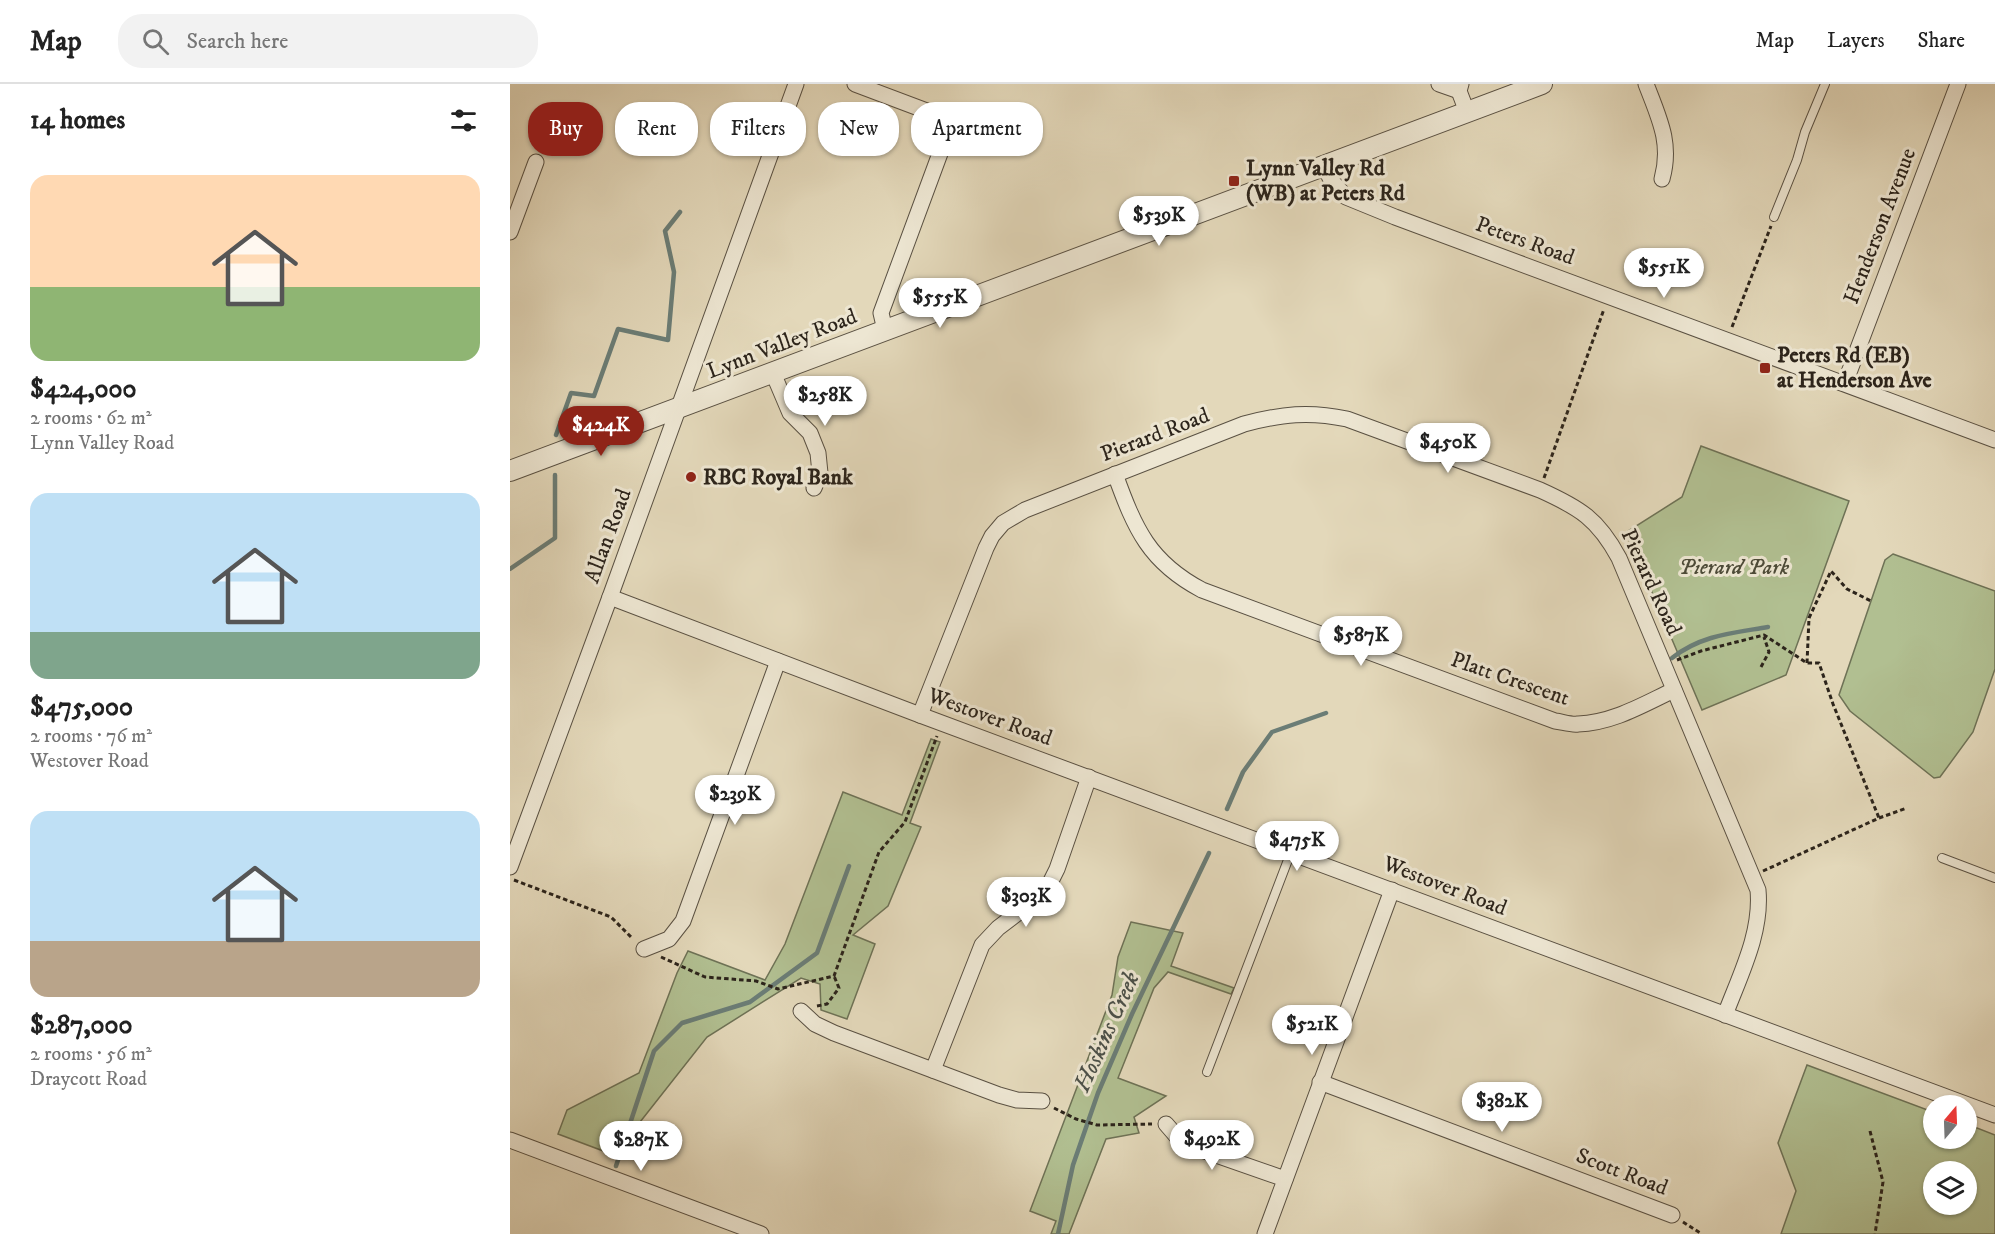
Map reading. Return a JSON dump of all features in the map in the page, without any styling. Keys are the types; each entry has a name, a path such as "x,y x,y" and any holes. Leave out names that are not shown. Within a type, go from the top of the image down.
{"street":[{"name":"Allan Road","path":"510,867 795,84"},
{"path":"855,84 932,113 943,125 942,148 881,313 885,330"},
{"path":"1439,84 1460,88 1467,112"},
{"name":"Lynn Valley Road","path":"510,471 1542,84"},
{"path":"1646,84 1666,145 1666,164 1662,179"},
{"name":"Henderson Avenue","path":"1845,383 1958,84"},
{"path":"510,232 536,162"},
{"name":"Peters Road","path":"1324,166 1331,180 1346,197 1995,440"},
{"path":"773,373 790,413 810,432 818,453 820,473 814,488"},
{"name":"Pierard Road","path":"920,715 978,563 992,536 1004,523 1014,515 1244,424 1288,414 1323,414 1347,419 1540,490 1565,501 1588,516 1607,536 1619,558 1758,890 1759,919 1725,1015"},
{"name":"Platt Crescent","path":"1115,474 1139,532 1149,547 1171,571 1202,590 1555,721 1577,725 1599,721 1618,716 1674,690"},
{"name":"Westover Road","path":"610,597 920,715 1995,1115"},
{"path":"644,949 669,939 683,921 778,661"},
{"path":"933,1070 982,945 998,928 1048,887 1057,869 1089,777"},
{"path":"1265,1234 1392,890"},
{"path":"801,1011 814,1024 834,1033 999,1095 1017,1100 1042,1101"},
{"name":"Scott Road","path":"1320,1082 1672,1215"},
{"path":"1166,1124 1179,1139 1196,1148 1285,1179"},
{"path":"510,1140 762,1234"}],"lane":[{"path":"1774,217 1797,160 1804,132 1825,84"},
{"path":"1207,1072 1291,852"},
{"path":"1941,858 1995,878"}],"path":[{"path":"1726,339 1774,217"},
{"path":"1540,490 1609,297"},
{"path":"1807,663 1809,618 1831,572 1847,589 1871,601"},
{"path":"1761,667 1769,652 1764,635"},
{"path":"1683,659 1701,651 1764,635 1807,663 1819,663 1879,818"},
{"path":"801,1011 828,1004 839,988 834,976 879,852 905,822 942,723"},
{"path":"1752,876 1879,818 1907,808"},
{"path":"510,878 611,917 644,949 705,977 756,981 778,988 834,976"},
{"path":"1042,1101 1076,1119 1097,1125 1166,1124"},
{"path":"1870,1131 1883,1182 1875,1234"},
{"path":"1672,1215 1702,1234"}],"green space":[{"name":"Pierard Park","path":"1701,446 1849,501 1786,675 1702,710 1625,533 1682,497"},
{"path":"1893,554 1995,591 1995,669 1973,732 1940,777 1934,778 1850,711 1839,695 1885,560"},
{"path":"931,739 940,742 910,823 921,827 888,906 853,935 875,944 847,1019 821,1010 820,984 801,978 707,1037 614,1155 558,1134 567,1110 639,1073 677,973 688,951 765,980 785,944 843,792 902,815"},
{"path":"1131,922 1183,933 1171,966 1234,988 1231,994 1168,972 1154,988 1118,1078 1166,1096 1134,1117 1139,1133 1106,1139 1069,1234 1051,1234 1056,1221 1030,1211 1112,995 1118,957"},
{"path":"1807,1065 1923,1108 1923,1149 1977,1149 1977,1128 1995,1135 1995,1234 1781,1234 1796,1191 1778,1143"}],"waterway":[{"path":"556,435 571,393 594,396 618,329 668,340 674,272 665,231 680,212"},
{"path":"510,569 555,538 555,475"},
{"path":"1672,658 1694,644 1706,640 1730,633 1768,627"},
{"name":"Hoskins Creek","path":"1227,809 1243,772 1272,732 1326,713"},
{"name":"Hoskins Creek","path":"1058,1234 1073,1165 1098,1093 1132,1014 1209,853"},
{"path":"616,1166 654,1051 682,1023 750,1002 817,953 849,866"}],"place":[{"name":"Lynn Valley Rd (WB) at Peters Rd","path":"1234,181"},
{"name":"Peters Rd (EB) at Henderson Ave","path":"1765,368"},
{"name":"RBC Royal Bank","path":"691,477"}]}
